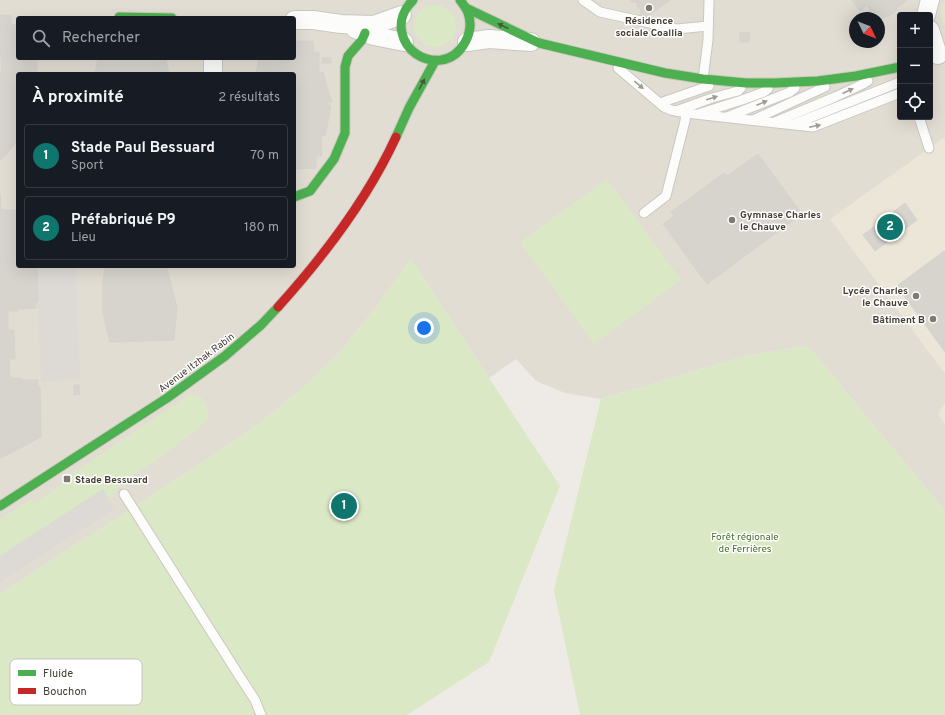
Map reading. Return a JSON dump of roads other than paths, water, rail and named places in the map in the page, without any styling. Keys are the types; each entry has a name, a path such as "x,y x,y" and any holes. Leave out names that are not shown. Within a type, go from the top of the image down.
{"main road":[{"path":"406,5 400,24 401,33 409,51 422,58 435,61 444,60 453,56 461,50 467,42 470,34 470,16 466,8 459,0"},
{"path":"466,8 539,43 665,74 746,83 774,83 818,81 856,76 897,68"},
{"path":"296,196 310,191 334,159 345,133 345,67 348,56 362,40 365,33"},
{"name":"Avenue Itzhak Rabin","path":"0,506 167,398 225,356 261,325 299,283 331,244 361,202 388,154 409,108 435,61"},
{"name":"Avenue Itzhak Rabin","path":"409,108 410,87"}],"street":[{"path":"927,12 930,0"},
{"path":"296,20 374,25 406,5"},
{"path":"341,24 409,51"},
{"path":"467,42 489,39 539,43"},
{"path":"933,39 938,55"},
{"path":"213,60 213,72"}],"lane":[{"path":"583,0 600,12 677,29 708,26"},
{"path":"703,79 708,40 709,0"},
{"path":"609,60 667,109 686,113 813,128 897,94"},
{"path":"774,123 863,84 883,71"},
{"path":"752,120 822,89 838,78"},
{"path":"660,103 722,81"},
{"path":"726,117 790,92 803,82"},
{"path":"675,111 738,91 746,83"},
{"path":"698,114 764,92 774,83"},
{"path":"792,125 897,83"},
{"path":"644,213 666,196 686,113"},
{"path":"920,120 929,148"},
{"path":"124,494 255,700 261,715"}],"place":[{"name":"Résidence sociale Coallia","path":"649,8"},
{"name":"Gymnase Charles le Chauve","path":"732,220"},
{"name":"Préfabriqué P9","path":"890,227"},
{"name":"Lycée Charles le Chauve","path":"916,296"},
{"name":"Bâtiment B","path":"933,319"},
{"name":"Stade Bessuard","path":"67,479"},
{"name":"Stade Paul Bessuard","path":"344,506"}],"park label":[{"name":"Forêt régionale de Ferrières","path":"745,542"}]}
